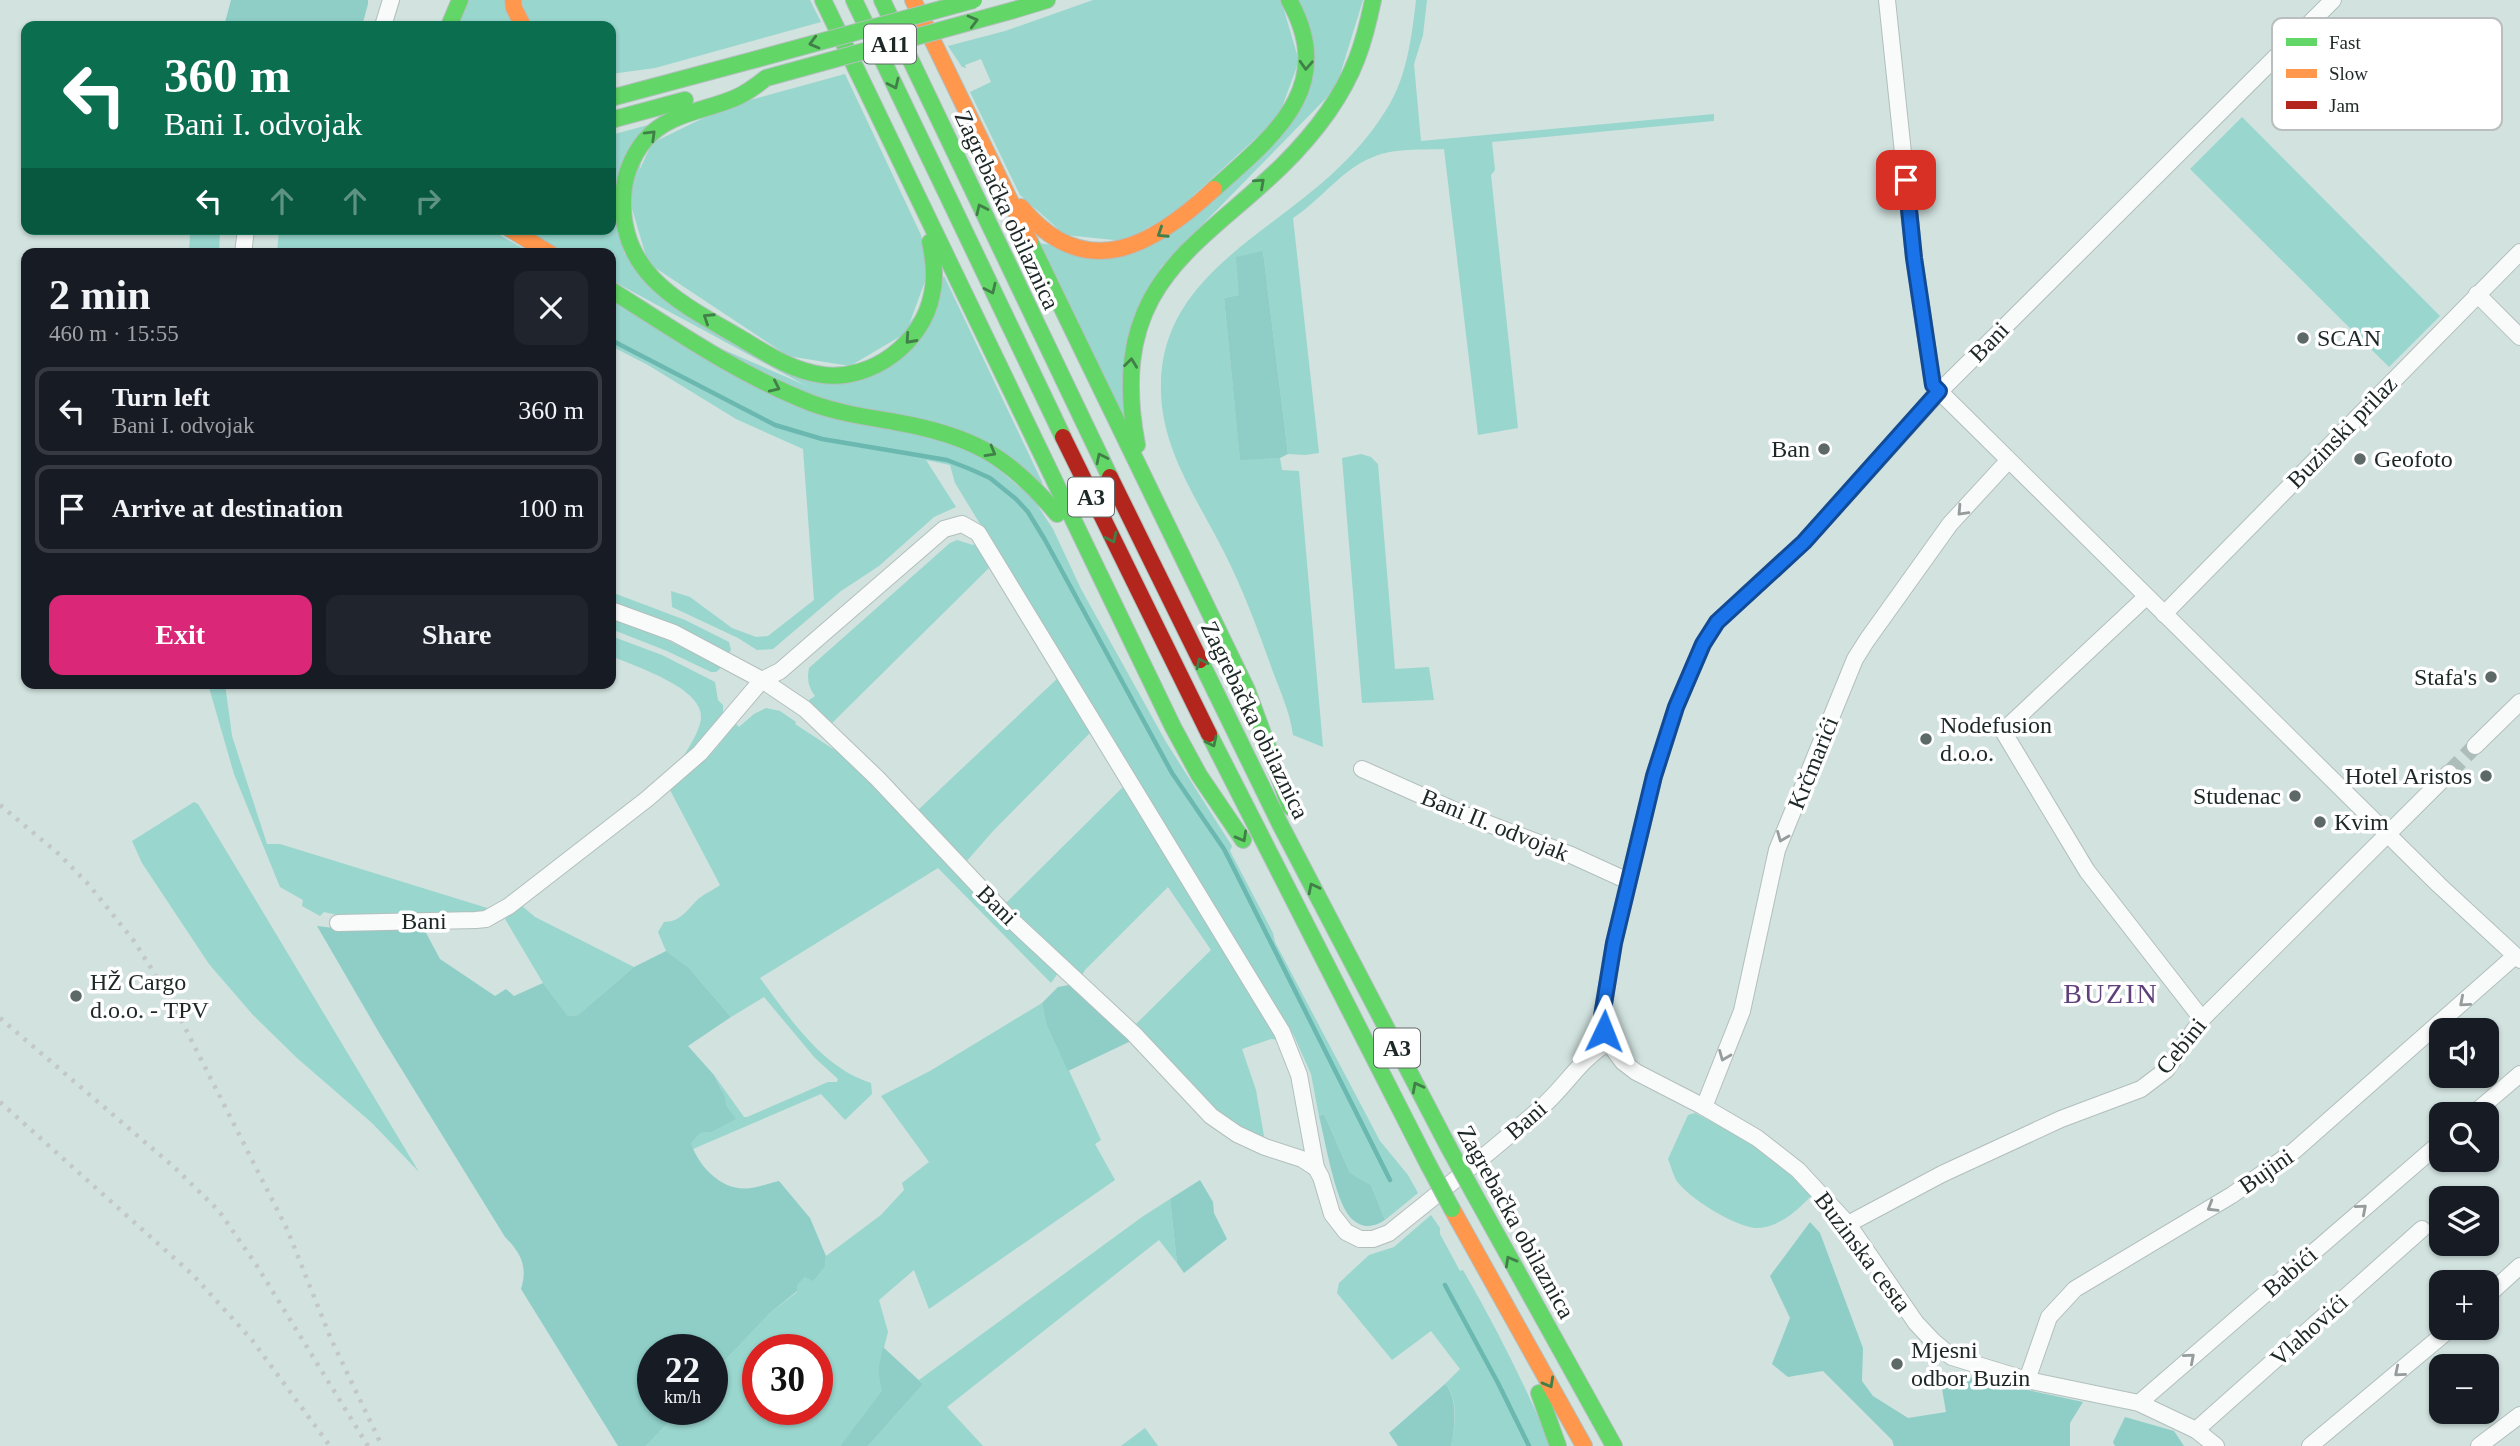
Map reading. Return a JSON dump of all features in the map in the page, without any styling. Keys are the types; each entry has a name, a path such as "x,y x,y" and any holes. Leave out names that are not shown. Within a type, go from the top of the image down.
{"highway":[{"path":"451,21 460,0"},
{"path":"513,0 520,21"},
{"path":"823,0 1102,584 1190,760 1252,855"},
{"name":"Zagrebačka obilaznica","path":"854,0 1113,542 1337,990 1452,1209 1584,1446"},
{"name":"Zagrebačka obilaznica","path":"882,0 1083,422 1280,824 1448,1147 1615,1446"},
{"path":"913,0 1247,690 1284,794 1338,904 1345,949"},
{"name":"A11","path":"616,97 974,0"},
{"name":"A11","path":"616,119 1047,0"},
{"path":"993,168 1029,217 1052,238 1070,246 1108,251 1151,240 1194,207 1269,139 1290,113 1302,89 1307,63 1304,33 1289,0"},
{"path":"1185,566 1184,544 1146,470 1131,414 1130,363 1140,320 1158,285 1180,258 1302,145 1329,114 1347,84 1363,46 1373,0"},
{"path":"616,80 645,77 724,56 757,59"},
{"path":"765,78 746,94 682,113 660,126 642,144 634,157 622,195 621,212 628,241 643,268 660,287 719,325 796,368 821,375 844,376 864,370 899,351 923,323 934,287 934,267 928,238 902,179 901,162"},
{"path":"520,235 541,248"},
{"path":"616,292 771,386 846,413 933,428 968,439 996,454 1024,475 1045,498 1102,584"},
{"path":"1298,944 1337,990"},
{"path":"1492,1281 1502,1324 1538,1391 1558,1446"},
{"path":"1543,1321 1576,1358 1629,1446"}],"street":[{"path":"385,21 391,0"},
{"path":"1887,0 1914,258 1933,385 2146,597 2518,958"},
{"name":"Bani","path":"2315,18 2333,0"},
{"name":"Bani","path":"338,923 477,920 497,914 588,846 700,753 762,680 804,709 857,759 1006,915 1134,1034 1212,1116 1237,1134 1302,1159 1316,1168 1332,1214 1346,1232 1360,1239 1373,1240 1389,1233 1541,1108 1578,1065 1608,1042 1602,1016 1614,943 1654,776 1676,707 1703,644 1717,622 1804,542 1939,391 2272,61"},
{"name":"Buzinski prilaz","path":"2164,614 2520,252"},
{"path":"2477,294 2520,337"},
{"name":"Krčmarići","path":"1704,1107 1742,1011 1777,850 1855,659 1950,524 2008,461"},
{"path":"616,612 674,633 762,680 780,671 944,529 962,524 978,533 1282,1032 1299,1075 1316,1168"},
{"path":"2146,597 2003,731 2087,871 2202,1019"},
{"path":"2475,747 2520,702"},
{"name":"Bani II. odvojak","path":"1362,769 1465,815 1571,855 1628,881"},
{"name":"Cebini","path":"1848,1224 1966,1163 2061,1119 2141,1089 2166,1070 2202,1019 2449,773"},
{"name":"Bujini","path":"2027,1380 2049,1317 2075,1289 2232,1195 2294,1151 2518,958"},
{"name":"Buzinska cesta","path":"1608,1042 1623,1062 1636,1072 1757,1138 1798,1170 1848,1224 1916,1323 1952,1357 2027,1380 2139,1403 2196,1430 2216,1446"},
{"path":"2487,1102 2520,1074"},
{"name":"Babići","path":"2139,1403 2429,1152"},
{"name":"Vlahovići","path":"2196,1430 2422,1230"},
{"path":"2499,1285 2520,1266"},
{"path":"2310,1446 2437,1340"},
{"path":"2479,1446 2520,1415"}],"shaded area":[{"path":"231,0 368,0 363,21 225,21"},
{"path":"467,0 505,0 511,21 459,21"},
{"path":"521,0 810,0 821,22 655,68 616,73 616,21 528,21"},
{"path":"1093,0 1281,0 1299,61 1278,118 1174,213 1124,241 1065,235 1020,195 970,92 991,82 981,59 965,65 966,68 962,67 948,46 1005,31"},
{"path":"1297,0 1363,0 1336,88 1161,267 1123,419 1038,243 1127,256 1305,102"},
{"path":"1416,0 1427,0 1423,35 1414,64 1421,141 1714,114 1714,121 1492,142 1495,170 1491,175 1518,428 1478,435 1444,149 1399,151 1381,154 1362,162 1293,218 1319,453 1288,454 1263,251 1239,295 1224,298 1240,459 1280,458 1282,470 1299,471 1323,747 1293,735 1290,718 1244,595 1175,455 1163,413 1161,391 1164,357 1173,327 1188,301 1208,277 1230,255 1329,176 1351,155 1380,120 1404,69"},
{"path":"845,74 921,235 928,273 906,333 850,366 788,356 648,263 628,195 652,143 728,106"},
{"path":"2242,117 2440,316 2389,367 2190,169"},
{"path":"648,125 624,253 773,365 871,376 944,276 1043,484 838,403 616,283 616,248 557,248 536,235 616,235 616,134"},
{"path":"190,235 220,235 219,248 189,248"},
{"path":"279,235 500,235 522,248 277,248"},
{"path":"1263,251 1288,454 1280,458 1240,460 1224,298 1239,295 1236,257"},
{"path":"616,303 925,437 988,460 1034,500 1053,529 1081,589 1166,742 1232,846 1230,851 1273,933 1275,942 1380,1141 1408,1175 1418,1193 1385,1220 1371,1185 1350,1173 1324,1114 1319,1116 1311,1074 1294,1036 955,483 950,465 926,460 956,507 934,517 879,566 841,591 773,649 757,650 738,638 672,607 671,591 690,597 732,628 756,637 768,636 814,600 803,449 736,419 616,349"},
{"path":"1361,454 1371,457 1378,464 1395,669 1429,667 1434,700 1362,703 1342,458"},
{"path":"957,540 973,545 976,543 991,566 831,724 810,706 809,700 815,696 809,682 809,668 950,543"},
{"path":"616,594 685,620 729,642 731,650 728,654 616,605"},
{"path":"616,621 663,638 722,667 711,672 616,631"},
{"path":"616,638 662,655 715,682 718,700 723,705 723,714 695,751 679,764 698,731 701,719 699,708 692,697 680,688 651,672 616,658"},
{"path":"1059,677 1092,731 965,863 917,811"},
{"path":"209,689 226,689 232,736 267,844 280,844 497,911 484,916 355,919 324,912 320,916 302,906 303,900 280,887 234,774"},
{"path":"766,708 780,711 853,762 1058,973 1051,983 938,868 760,978 808,1040 853,1076 871,1083 872,1094 845,1120 821,1094 693,1149 691,1143 701,1133 711,1132 723,1109 723,1092 714,1075 744,1117 828,1082 837,1082 838,1079 815,1058 764,997 731,1017 688,967 666,951 658,932 664,922 678,918 698,899 720,885 669,788 717,747 735,723 739,727"},
{"path":"1125,785 1280,1040 1271,1039 1242,1049 1256,1090 1265,1142 1229,1123 1134,1026 1211,950 1168,887 1081,977 1004,905"},
{"path":"194,802 198,804 419,1172 372,1123 297,1058 253,1015 209,964 142,863 132,841"},
{"path":"522,906 535,917 634,967 578,1015 568,1016 543,983 505,919"},
{"path":"317,926 350,930 418,926 425,931 440,959 495,996 506,989 514,996 543,983 568,1016 578,1015 634,967 666,951 688,967 731,1017 688,1046 714,1075 725,1097 726,1106 736,1119 711,1132 701,1133 691,1143 694,1152 713,1176 731,1186 751,1188 779,1181 810,1218 826,1256 825,1266 813,1281 805,1277 797,1285 797,1291 750,1334 742,1334 742,1342 728,1357 728,1334 637,1334 637,1425 666,1425 646,1446 618,1446 521,1289 524,1274 519,1255 505,1237 381,1036"},
{"path":"1069,985 1084,994 1133,1040 1068,1071 1047,1025 1042,1003 1058,987"},
{"path":"1042,1003 1048,1025 1101,1140 1095,1144 1115,1180 929,1309 914,1270 879,1300 888,1332 878,1371 883,1391 840,1446 646,1446 666,1425 728,1425 728,1357 742,1342 742,1425 833,1425 833,1334 750,1334 770,1313 797,1292 796,1285 825,1266 826,1256 881,1215 904,1190 902,1183 929,1162 881,1096 930,1071"},
{"path":"1695,1113 1754,1144 1781,1163 1811,1196 1793,1213 1763,1228 1735,1222 1700,1202 1676,1180 1668,1159 1688,1115"},
{"path":"1324,1114 1350,1173 1371,1185 1385,1220 1381,1223 1363,1225 1354,1221 1345,1209 1327,1154 1319,1116"},
{"path":"1200,1180 1213,1202 1214,1213 1227,1239 1184,1273 1177,1263 1170,1199"},
{"path":"1170,1199 1177,1263 1159,1240 947,1407 983,1446 868,1446 923,1384 919,1380"},
{"path":"1431,1215 1498,1335 1551,1446 1451,1446 1455,1422 1454,1405 1445,1384 1460,1369 1431,1331 1392,1360 1337,1293 1339,1283 1369,1255 1394,1247"},
{"path":"1810,1222 1820,1233 1863,1348 1862,1381 1873,1396 1908,1418 1946,1412 1940,1377 1950,1373 2083,1402 2070,1423 2070,1446 1894,1446 1892,1440 1823,1371 1788,1377 1772,1364 1790,1318 1770,1276"},
{"path":"883,1347 923,1384 868,1446 840,1446 882,1391 878,1371"},
{"path":"1445,1384 1454,1404 1451,1446 1398,1446 1389,1433"},
{"path":"2125,1417 2174,1431 2184,1446 2115,1446 2113,1442"},
{"path":"1145,1428 1158,1446 1121,1446"}],"waterway":[{"path":"616,343 775,425 822,439 947,460 990,478 1016,499 1028,512 1045,540 1172,773 1224,849 1390,1180"},
{"path":"1445,1285 1529,1446"}],"tunnel":[{"path":"2449,773 2475,746"}],"railway":[{"path":"0,805 60,855 89,885 134,941 171,1000 287,1229 331,1339 382,1446"},
{"path":"0,1018 174,1167 219,1211 257,1266 368,1446"},
{"path":"0,1102 193,1275 252,1340 330,1446"}],"traffic: fast":[{"path":"451,21 460,0"},
{"path":"823,0 1173,727 1199,775 1243,840"},
{"path":"854,0 1063,437"},
{"path":"882,0 1110,477"},
{"path":"757,59 974,0"},
{"path":"1014,10 1047,0"},
{"path":"1214,189 1277,128 1292,107 1303,84 1306,59 1302,31 1289,0"},
{"path":"1137,445 1131,380 1139,329 1158,288 1185,253 1293,155 1328,112 1357,59 1373,0"},
{"path":"766,78 1014,10"},
{"path":"616,97 757,59"},
{"path":"766,78 739,96 665,124 654,131 636,153 624,190 625,224 632,247 643,266 658,283 695,311 778,360 811,373 841,375 877,365 906,343 918,328 927,312 933,288 934,268 930,242"},
{"path":"616,119 685,100"},
{"path":"1030,242 1247,690 1290,807"},
{"path":"616,293 708,351 784,392 832,409 945,434 986,451 1022,477 1057,514"},
{"path":"1200,660 1280,824 1449,1148"},
{"path":"1209,734 1428,1164"},
{"path":"1449,1148 1472,1190"},
{"path":"1428,1164 1452,1209"},
{"path":"1472,1190 1614,1446"},
{"path":"1539,1393 1558,1446"}],"traffic: slow":[{"path":"513,0 520,21"},
{"path":"913,0 1030,242"},
{"path":"1021,207 1045,231 1070,245 1095,251 1119,249 1168,227 1214,189"},
{"path":"520,235 541,248"},
{"path":"1452,1209 1584,1446"}],"traffic: jam":[{"path":"1063,437 1209,734"},
{"path":"1110,477 1200,660"}],"place":[{"name":"SCAN","path":"2303,338"},
{"name":"Ban","path":"1824,449"},
{"name":"Geofoto","path":"2360,459"},
{"name":"Stafa's","path":"2491,677"},
{"name":"Nodefusion d.o.o.","path":"1926,739"},
{"name":"Hotel Aristos","path":"2486,776"},
{"name":"Studenac","path":"2295,796"},
{"name":"Kvim","path":"2320,822"},
{"name":"HŽ Cargo d.o.o. - TPV","path":"76,996"},
{"name":"Mjesni odbor Buzin","path":"1897,1364"}],"district":[{"name":"BUZIN","path":"2111,993"}],"route":[{"path":"1604,1031 1602,1016 1614,943 1654,776 1676,707 1703,644 1717,622 1804,542 1939,391 1933,385 1914,258 1906,180"}]}
